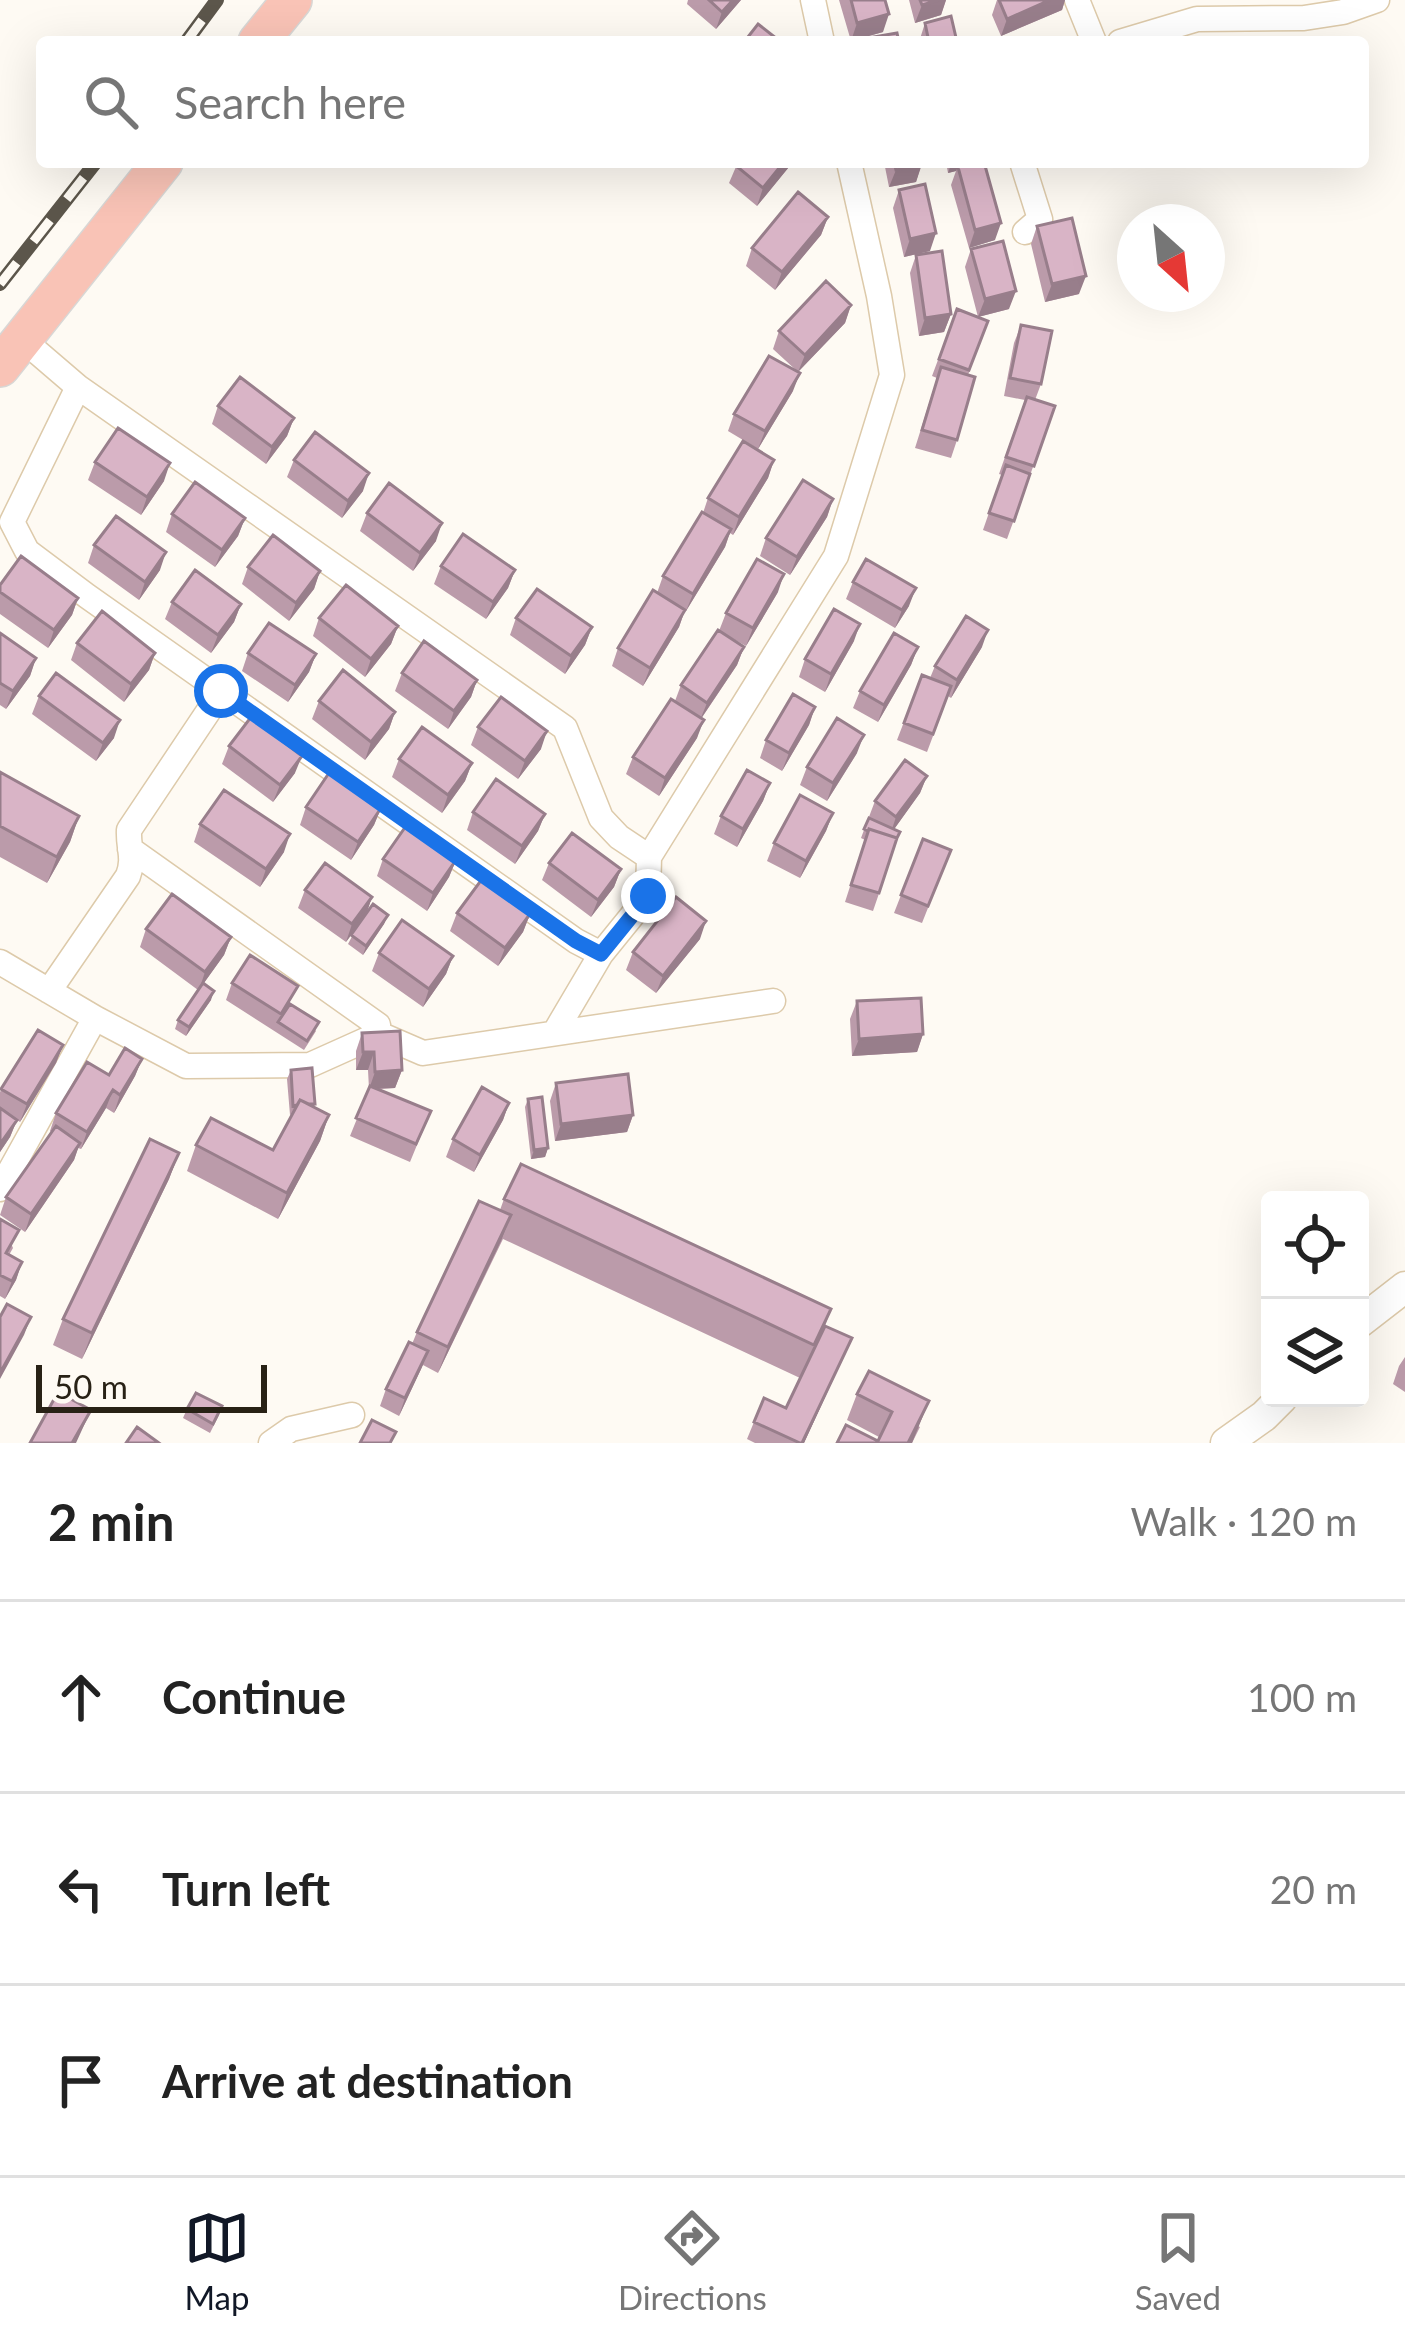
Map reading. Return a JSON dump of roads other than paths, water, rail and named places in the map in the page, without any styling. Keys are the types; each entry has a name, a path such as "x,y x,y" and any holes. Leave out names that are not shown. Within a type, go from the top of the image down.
{"main road":[{"path":"263,36 292,0"},
{"path":"11,353 158,168"}],"street":[{"path":"813,0 821,36"},
{"path":"1077,0 1092,36"},
{"path":"1140,36 1197,19 1304,17 1343,12 1377,0"},
{"path":"555,1032 601,954 648,896 649,857 836,556 892,375 880,296 850,168"},
{"path":"1024,168 1040,219 1025,232"},
{"path":"11,353 78,387 565,728 602,818 619,837 649,857"},
{"path":"78,387 12,522 27,551 576,941 601,954"},
{"path":"49,991 128,877 134,861 129,830 221,691"},
{"path":"130,849 378,1025 380,1034"},
{"path":"0,962 186,1066 310,1065 380,1034 423,1053 773,1001"},
{"path":"0,1189 95,1018"},
{"path":"1369,1315 1405,1287"},
{"path":"1226,1443 1273,1407"},
{"path":"271,1443 291,1429 352,1414"}],"railway":[{"path":"190,36 217,0"},
{"path":"0,284 91,168"}]}
